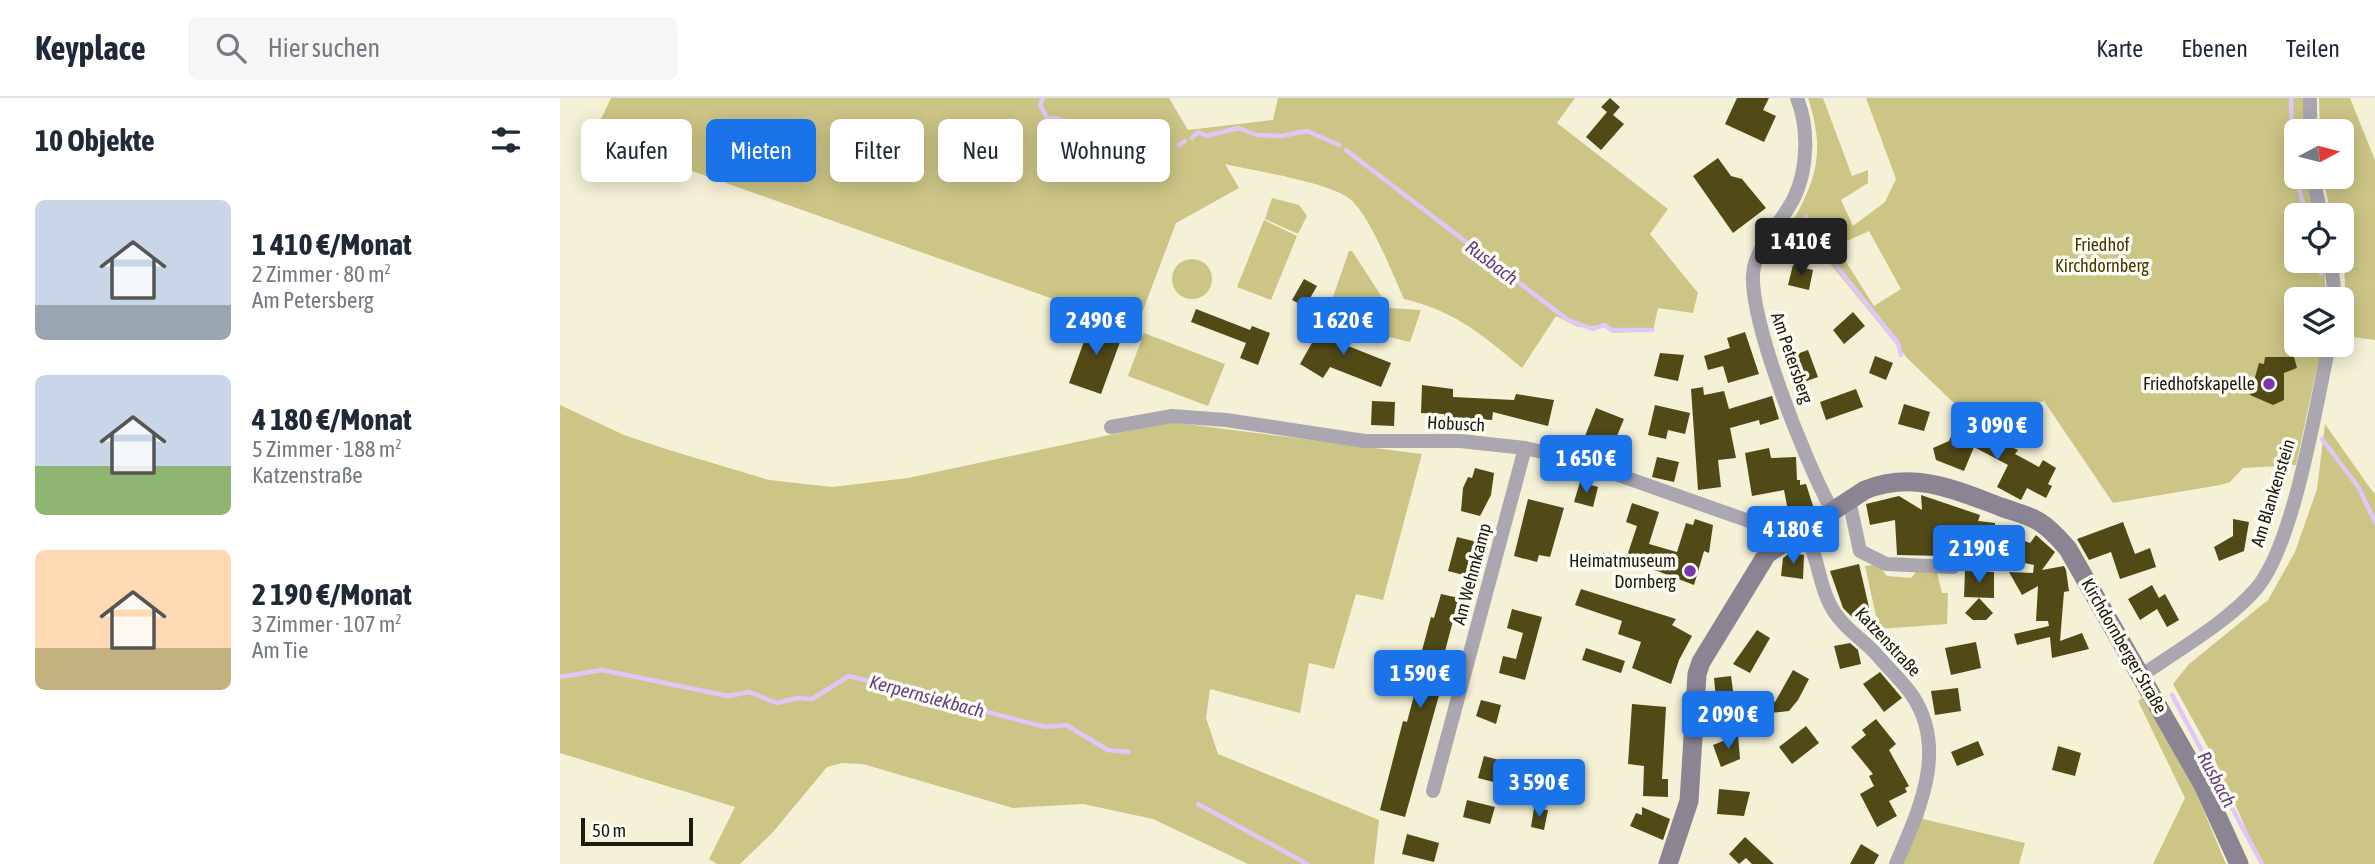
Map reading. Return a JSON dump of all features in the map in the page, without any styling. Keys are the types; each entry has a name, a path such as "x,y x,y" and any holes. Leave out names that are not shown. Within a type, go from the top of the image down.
{"street":[{"name":"Am Petersberg","path":"1797,98 1804,131 1801,178 1794,198 1767,236 1754,267 1752,296 1761,331 1800,438 1832,510"},
{"path":"2310,98 2310,119"},
{"name":"Am Blankenstein","path":"2141,676 2233,611 2258,587 2276,553 2302,472 2326,357"},
{"name":"Hobusch","path":"1111,427 1172,416 1365,440 1460,441 1525,448 1573,459 1766,527 1780,543"},
{"name":"Am Wehmkamp","path":"1433,791 1525,448"},
{"name":"Kirchdornberger Straße","path":"1674,862 1689,801 1695,686 1701,662 1758,566 1780,543 1879,484 1922,481 1945,486 2040,522 2068,549 2203,785 2239,864"},
{"path":"1849,500 1860,551 1886,564 1954,567"},
{"name":"Katzenstraße","path":"1803,528 1814,546 1833,611 1873,650 1913,697 1926,737 1928,778 1896,864"}],"green space":[{"path":"611,98 1169,98 1188,130 1273,120 1278,98 1575,98 1557,123 1668,209 1650,234 1698,293 1693,313 1658,308 1653,331 1613,333 1606,325 1578,327 1556,316 1522,368 1468,326 1439,310 1404,299 1366,219 1350,199 1309,182 1225,164 1239,188 1176,223 1142,313 1096,298 1090,312 723,182 816,182 816,119 706,119 706,176 692,171 692,119 601,119"},
{"name":"Friedhof Kirchdornberg","path":"1808,98 1823,98 1852,176 1868,170 1868,183 1841,200 1853,226 1885,202 1896,179 1866,98 2303,98 2304,119 2284,119 2284,189 2310,189 2312,203 2284,203 2284,273 2325,273 2325,287 2284,287 2284,357 2319,357 2296,465 2243,468 2230,482 2220,485 2113,503 2044,401 1981,429 1908,359 1794,219 1814,174 1816,132","holes":["1869,231 1901,289 1874,306 1836,246"]},
{"path":"2319,98 2350,98 2375,160 2375,340 2354,337 2354,287 2345,287 2345,273 2354,273 2354,203 2328,203 2326,189 2354,189 2354,119 2320,119"},
{"path":"1272,198 1299,205 1307,216 1298,234 1265,219"},
{"path":"1264,220 1297,236 1271,300 1237,287"},
{"path":"1349,251 1352,251 1389,308 1421,310 1410,342 1368,332 1328,311"},
{"path":"1192,259 1206,265 1212,279 1206,293 1192,299 1178,293 1172,279 1178,265"},
{"path":"1144,333 1225,364 1208,406 1128,376"},
{"path":"560,405 624,435 669,450 769,480 832,487 908,478 1170,422 1422,454 1383,600 1356,594 1334,669 1309,663 1300,713 1210,689 1206,718 1218,754 1379,820 1374,864 1248,864 1153,819 1083,804 1013,808 863,764 842,763 827,767 773,832 740,864 717,864 709,859 735,807 560,753"},
{"path":"2325,424 2375,495 2375,864 2262,864 2214,758 2173,684 2189,664 2268,600 2295,552 2317,489"},
{"path":"1865,566 1880,567 1887,576 1911,578 1916,572 1937,573 1942,593 1948,593 1947,624 1879,629"},
{"path":"2142,698 2195,790 2226,864 2153,864 2185,798 2138,701"},
{"path":"1930,791 1923,819 2025,843 2019,864 1901,864"}],"building":[{"path":"1610,98 1620,107 1613,115 1624,124 1601,150 1586,137 1607,112 1601,107"},
{"path":"1737,98 1769,98 1763,110 1776,116 1764,142 1725,124"},
{"path":"1718,158 1731,176 1742,179 1766,208 1733,233 1693,176"},
{"path":"1793,265 1813,270 1809,290 1788,285"},
{"path":"1304,279 1317,286 1305,307 1292,300"},
{"path":"1196,309 1250,330 1252,326 1270,333 1258,365 1240,358 1246,343 1191,322"},
{"path":"1853,312 1865,326 1844,344 1833,330"},
{"path":"1092,319 1124,331 1101,394 1069,383"},
{"path":"1325,320 1349,334 1343,344 1391,363 1381,387 1330,367 1323,378 1300,364"},
{"path":"1745,332 1759,374 1728,383 1723,366 1708,370 1704,356 1730,348 1727,338"},
{"path":"1808,350 1818,377 1804,382 1794,355"},
{"path":"1660,353 1684,355 1678,381 1654,376"},
{"path":"1875,356 1893,363 1886,380 1869,373"},
{"name":"Friedhofskapelle","path":"2265,357 2294,357 2297,368 2284,373 2284,400 2273,405 2250,395 2259,363 2264,364"},
{"path":"1422,385 1453,389 1453,397 1514,400 1516,394 1554,400 1548,426 1493,412 1492,420 1444,417 1444,414 1421,413"},
{"path":"1703,387 1704,395 1724,391 1729,409 1772,396 1779,419 1760,425 1759,420 1730,428 1736,458 1718,460 1721,487 1698,490 1691,389"},
{"path":"1856,389 1863,407 1826,420 1820,402"},
{"path":"1372,401 1395,402 1394,426 1371,425"},
{"path":"1904,404 1930,412 1924,431 1898,424"},
{"path":"1655,405 1690,413 1685,434 1668,430 1666,439 1648,435"},
{"path":"1596,408 1624,419 1607,460 1580,449"},
{"path":"1957,423 2018,450 2015,454 2039,467 2043,460 2056,468 2048,484 2052,486 2046,498 2027,488 2021,500 1997,487 2008,465 1974,447 1964,471 1936,460 1933,448 1949,441"},
{"path":"1769,448 1771,458 1796,457 1797,480 1800,480 1800,485 1806,484 1814,509 1789,516 1784,490 1752,496 1745,453"},
{"path":"1657,457 1679,462 1674,482 1652,477"},
{"path":"1475,468 1494,473 1491,495 1480,516 1461,511 1463,488 1468,477 1472,478"},
{"path":"1580,482 1598,487 1593,507 1574,502"},
{"path":"1921,495 1980,515 1978,521 1995,523 1995,545 1989,545 1989,555 1945,545 1944,556 1897,555 1895,520 1870,525 1866,504 1899,496 1922,510"},
{"path":"1528,499 1564,508 1550,557 1539,555 1537,562 1514,556"},
{"path":"1632,503 1659,512 1649,544 1677,552 1686,523 1693,525 1695,519 1713,525 1709,553 1704,551 1694,585 1626,559 1637,526 1626,522"},
{"path":"2233,519 2249,522 2244,551 2219,561 2214,547 2233,536"},
{"path":"2123,522 2135,554 2150,548 2156,567 2120,579 2111,552 2089,560 2077,539"},
{"path":"2003,533 2030,543 2036,535 2055,552 2042,570 2064,566 2066,570 2069,591 2064,592 2060,641 2082,633 2089,649 2052,658 2050,637 2017,645 2014,634 2049,626 2048,621 2036,621 2038,586 2022,595 2009,572 2033,573 2034,565 2019,562"},
{"path":"1457,537 1477,542 1467,576 1448,571"},
{"path":"1790,553 1804,555 1803,579 1781,576 1783,558"},
{"path":"1859,564 1874,629 1866,631 1843,608 1830,571"},
{"path":"1965,571 1994,572 1994,598 1964,597"},
{"path":"2152,585 2159,598 2165,594 2179,620 2167,627 2157,609 2140,620 2128,599"},
{"path":"1581,589 1676,619 1672,625 1692,636 1679,660 1671,684 1632,668 1641,642 1618,634 1622,621 1575,605"},
{"path":"1441,594 1459,598 1444,655 1450,656 1405,817 1380,810 1403,721 1407,722 1417,684 1413,684 1431,617 1434,618"},
{"path":"1979,598 1993,613 1986,620 1973,620 1965,613"},
{"path":"1512,609 1542,617 1525,680 1499,673 1503,656 1516,659 1523,633 1507,628"},
{"path":"1757,630 1770,638 1750,673 1733,664"},
{"path":"1976,642 1981,668 1951,675 1945,648"},
{"path":"1850,643 1858,650 1861,664 1840,669 1834,646"},
{"path":"1586,648 1625,661 1621,673 1582,660"},
{"path":"1793,670 1809,679 1798,700 1789,711 1761,714 1770,699 1775,702"},
{"path":"1880,672 1902,698 1884,712 1863,684"},
{"path":"1731,676 1735,705 1716,699 1714,678"},
{"path":"1958,688 1961,711 1935,715 1931,691"},
{"path":"1481,700 1501,705 1496,724 1476,716"},
{"path":"1632,704 1666,707 1662,779 1668,779 1668,797 1643,796 1644,766 1628,764"},
{"path":"1876,719 1896,744 1889,750 1909,786 1905,788 1907,792 1889,801 1897,816 1877,827 1860,794 1874,786 1869,776 1873,774 1851,747 1866,735 1862,730"},
{"path":"1806,726 1819,743 1792,764 1779,747"},
{"path":"1738,735 1740,759 1721,767 1713,745"},
{"path":"1978,741 1984,755 1957,766 1951,752"},
{"path":"2058,746 2081,753 2075,776 2052,770"},
{"path":"1484,756 1507,762 1501,784 1478,778"},
{"path":"1543,774 1580,774 1580,794 1543,797"},
{"path":"1719,789 1750,792 1744,816 1717,814"},
{"path":"1467,800 1495,807 1490,824 1463,817"},
{"path":"1642,807 1670,819 1663,840 1630,826 1636,813 1642,815"},
{"path":"1534,808 1548,810 1544,830 1531,827"},
{"path":"1407,834 1439,843 1434,862 1402,854"},
{"path":"1745,837 1774,864 1752,864 1746,858 1739,864 1729,854"},
{"path":"1861,844 1879,855 1874,864 1850,864"}],"waterway":[{"name":"Rusbach","path":"1043,98 1040,105 1047,118 1059,119"},
{"path":"2291,98 2292,119"},
{"name":"Rusbach","path":"1192,138 1198,132 1207,136 1238,128 1257,135 1281,136 1307,131 1339,145"},
{"name":"Rusbach","path":"1179,145 1185,141"},
{"name":"Rusbach","path":"1346,150 1568,320 1593,329 1604,325 1612,330 1652,330"},
{"path":"2299,189 2303,203"},
{"path":"1806,217 1826,253 1898,343 1901,355"},
{"path":"2322,439 2359,488 2375,522"},
{"name":"Kerpernsiekbach","path":"560,677 602,670 728,696 749,692 777,703 797,698 812,699 849,676 1045,727 1066,725 1108,750 1129,752"},
{"name":"Rusbach","path":"2172,695 2262,864"},
{"name":"Kerpernsiekbach","path":"1198,804 1307,864"}],"place":[{"name":"Friedhofskapelle","path":"2269,384"},
{"name":"Heimatmuseum Dornberg","path":"1690,571"}]}
